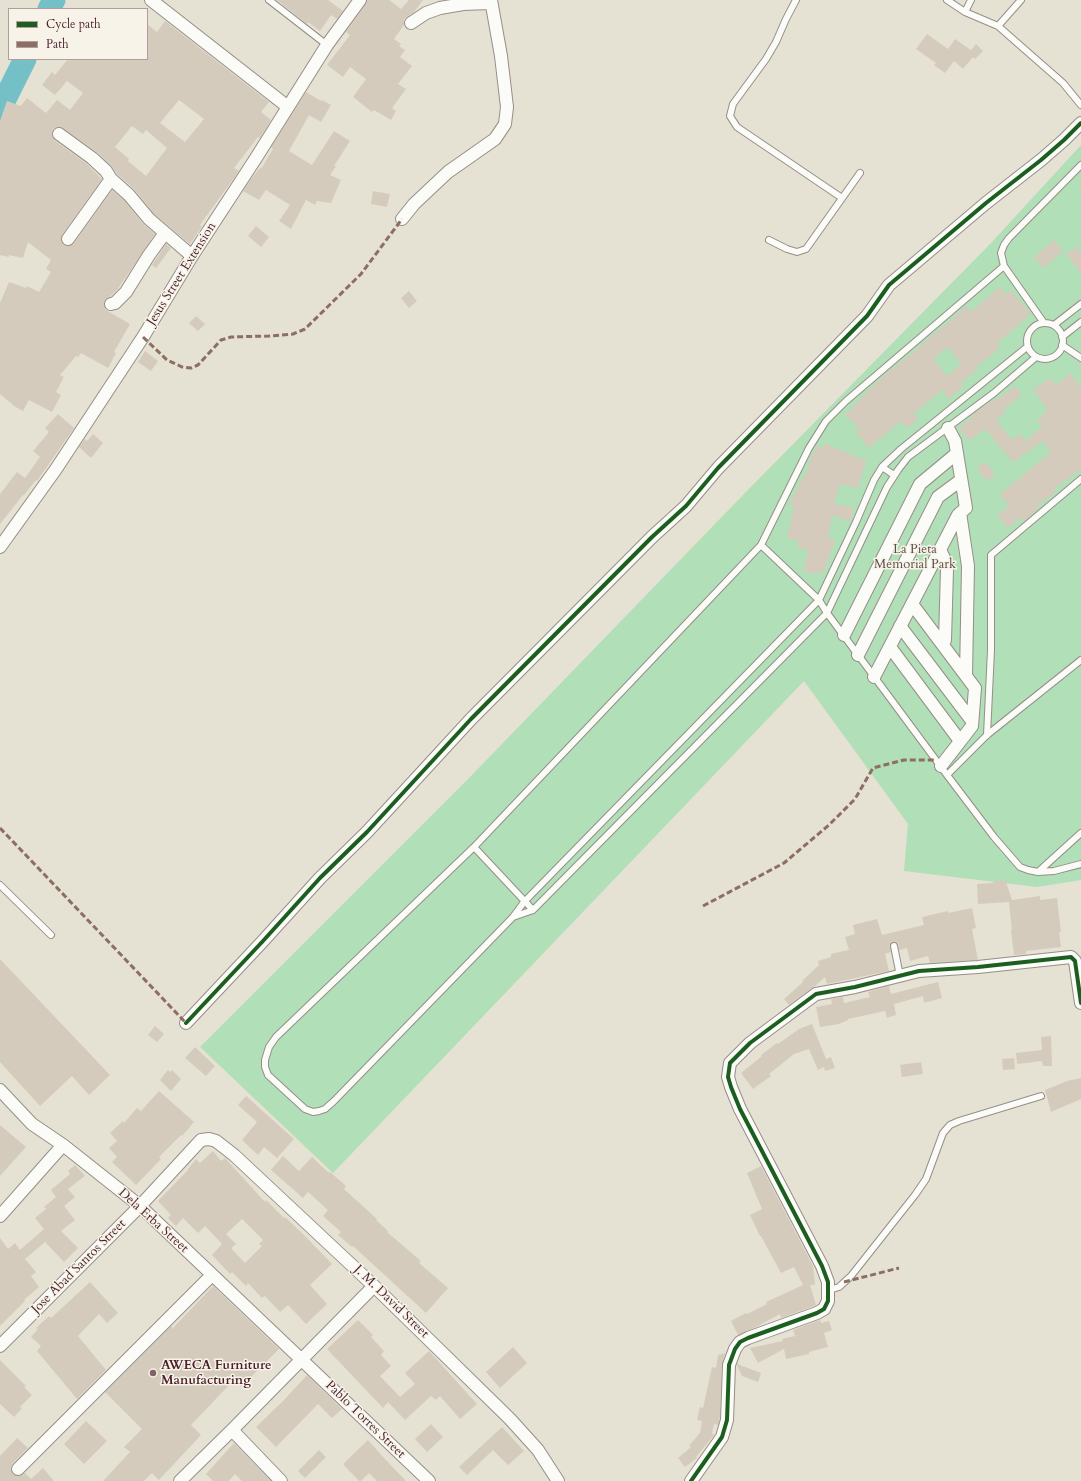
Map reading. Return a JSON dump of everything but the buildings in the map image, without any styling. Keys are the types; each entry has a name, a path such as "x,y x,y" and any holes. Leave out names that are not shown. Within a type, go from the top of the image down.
{"street":[{"path":"150,0 288,107"},
{"name":"Jesus Street Extension","path":"0,547 61,463 327,45 360,0"},
{"path":"402,219 414,204 448,172 495,139 505,124 507,107 501,56 490,1 440,8 426,12 411,23"},
{"path":"186,1023 263,942 320,878 367,832 472,719 652,537 686,506 718,468 867,316 889,285 986,203 1058,145 1081,123"},
{"path":"59,134 92,158 106,171 111,179 129,195 149,219 192,256"},
{"path":"68,239 111,179"},
{"path":"111,304 115,303 126,292 165,233"},
{"path":"874,676 960,513 966,508 955,441 948,428"},
{"path":"844,635 920,484 956,454"},
{"path":"858,655 938,497 961,480"},
{"path":"960,513 968,566 966,676"},
{"path":"940,550 947,569 945,640 943,646"},
{"path":"922,584 924,620"},
{"path":"912,604 975,688 972,726 960,741 944,771"},
{"path":"900,626 972,721"},
{"path":"890,647 960,741"},
{"path":"691,1481 722,1438 727,1420 729,1365 735,1349 740,1342 817,1313 824,1309 828,1301 828,1282 822,1266 740,1109 728,1077 730,1063 750,1043 816,994 919,971 978,967 1071,957 1075,961 1081,1003"},
{"name":"Dela Erba Street","path":"0,1090 32,1124 63,1145 140,1206 302,1359"},
{"name":"Jose Abad Santos Street","path":"0,1346 140,1206 201,1140 208,1140"},
{"name":"J. M. David Street","path":"208,1140 216,1141 234,1155 374,1286 510,1419 538,1450 558,1481"},
{"path":"0,1216 63,1145"},
{"path":"18,1469 212,1275"},
{"path":"180,1481 374,1286"},
{"name":"Pablo Torres Street","path":"302,1359 429,1481"},
{"path":"232,1430 281,1481"}],"lane":[{"path":"269,0 327,45"},
{"path":"796,0 776,42 766,59 733,104 730,116 737,127 842,198"},
{"path":"947,0 965,12 998,26 1063,83 1081,105"},
{"path":"965,12 971,0"},
{"path":"998,26 1021,0"},
{"path":"1044,323 1004,266 1001,253 1009,238 1081,165"},
{"path":"769,240 797,252 806,249 860,173"},
{"path":"1004,266 846,401 826,421 809,448 761,545 474,847 276,1037 269,1047 265,1060 265,1067 268,1075 305,1109 313,1112 319,1112 325,1109 513,917 524,902 819,600 874,480 882,467 901,449 1027,347"},
{"path":"1054,325 1081,304"},
{"path":"1062,338 1081,322"},
{"path":"1044,323 1054,325 1061,333 1062,338 1062,345 1057,355 1052,358 1041,359 1036,357 1027,347 1026,342 1030,331 1038,324 1044,323"},
{"path":"1062,345 1081,358"},
{"path":"513,917 533,910 827,613 894,475 908,457 994,393 1036,357"},
{"path":"882,467 894,475"},
{"path":"987,734 992,650 991,555 1081,479"},
{"path":"761,545 819,600 827,613 944,771 994,837 1020,866 1028,870 1038,872 1054,871 1081,864"},
{"path":"944,771 987,734 1081,660"},
{"path":"1038,872 1081,833"},
{"path":"474,847 533,910"},
{"path":"0,885 51,935"},
{"path":"894,946 900,976"},
{"path":"829,1290 838,1287 851,1276 915,1195 926,1179 943,1133 950,1126 959,1121 1041,1096"}],"green space":[{"name":"La Pieta Memorial Park","path":"1081,145 1081,880 1037,887 904,871 908,824 804,681 333,1173 200,1047 471,776 743,495 992,242"}],"waterway":[{"path":"50,8 54,0"},
{"path":"0,109 24,60"}],"marked path":[{"path":"143,337 167,360 182,367 191,368 198,365 221,340 231,337 293,334 305,329 361,274 402,219"},
{"path":"703,906 784,863 829,825 855,799 873,768 904,760 936,760"},
{"path":"0,828 186,1023"},
{"path":"844,1282 899,1268"}],"cycle path":[{"path":"186,1023 320,878 367,832 471,719 652,537 686,506 718,468 867,316 889,285 986,203 1041,160 1081,123"},
{"path":"691,1481 722,1437 727,1420 729,1365 735,1349 740,1342 817,1313 824,1309 828,1301 828,1282 822,1266 740,1109 728,1077 730,1063 750,1043 816,994 855,987 919,971 978,967 1071,957 1075,961 1081,1003"}],"place":[{"name":"AWECA Furniture Manufacturing","path":"153,1373"}]}
